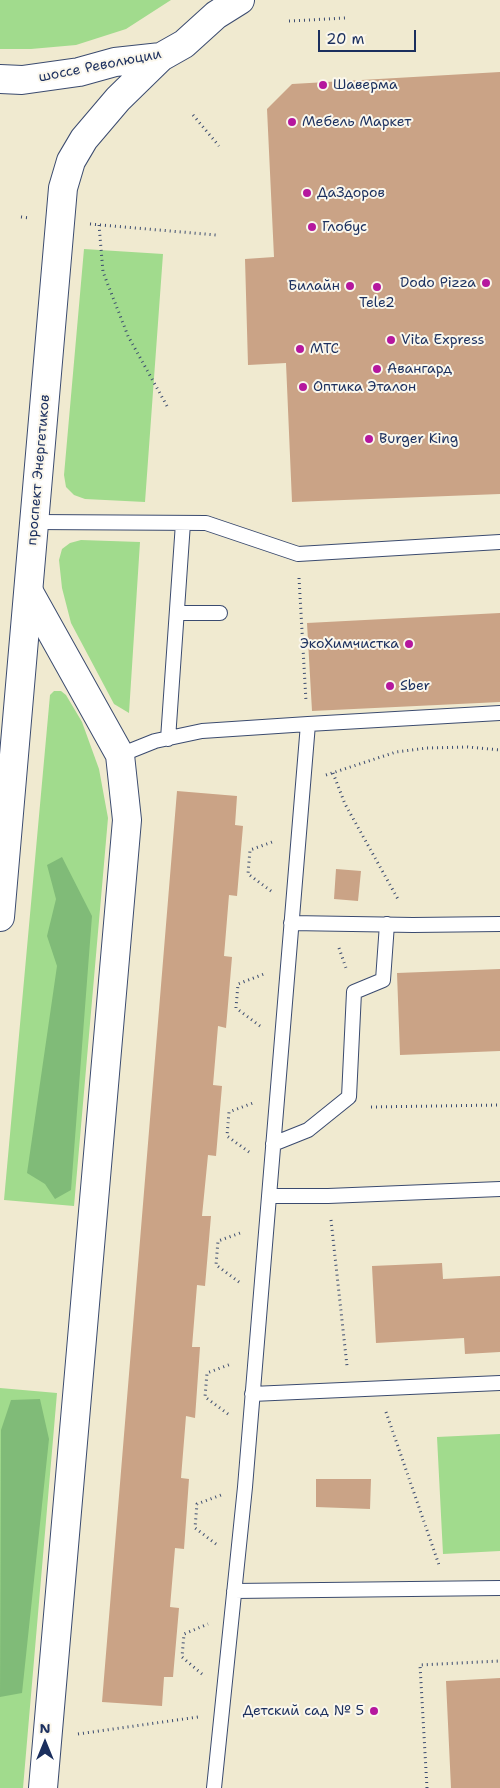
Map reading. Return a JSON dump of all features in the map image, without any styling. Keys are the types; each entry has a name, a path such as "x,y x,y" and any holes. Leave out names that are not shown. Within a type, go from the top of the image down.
{"street":[{"name":"шоссе Революции","path":"0,80 22,80 70,74 115,62 161,57 184,44 219,8 240,0"},
{"name":"проспект Энергетиков","path":"0,917 63,188 71,161 84,139 118,99 161,57"},
{"path":"29,592 120,755 127,820 43,1788"}],"lane":[{"path":"34,522 206,523 298,554 500,542"},
{"path":"168,739 183,523"},
{"path":"177,613 220,613"},
{"path":"120,755 155,741 202,731 500,713"},
{"path":"214,1788 245,1487 308,724"},
{"path":"291,923 500,924"},
{"path":"273,1144 308,1130 349,1097 354,992 383,980 387,924"},
{"path":"269,1196 328,1196 500,1189"},
{"path":"252,1394 378,1390 500,1383"},
{"path":"234,1591 500,1588"}],"path":[{"path":"289,21 346,18"},
{"path":"193,115 219,146"},
{"path":"86,224 216,235"},
{"path":"99,225 103,272 128,336 167,406"},
{"path":"298,554 308,724"},
{"path":"293,584 299,584"},
{"path":"303,784 396,752 427,748 468,747 500,750"},
{"path":"333,773 345,804 362,838 412,925"},
{"path":"292,908 248,874 250,850 299,833"},
{"path":"331,923 354,992"},
{"path":"282,1042 236,1008 238,984 288,966"},
{"path":"271,1168 227,1136 230,1112 277,1094"},
{"path":"338,1106 500,1105"},
{"path":"328,1196 350,1391"},
{"path":"260,1298 216,1265 218,1241 266,1223"},
{"path":"249,1430 205,1397 207,1373 256,1355"},
{"path":"378,1390 448,1589"},
{"path":"237,1561 194,1528 197,1504 245,1487"},
{"path":"225,1692 182,1657 184,1634 232,1615"},
{"path":"427,1788 420,1665 500,1661"},
{"path":"78,1734 222,1714"}],"green space":[{"path":"0,0 171,0 126,29 76,45 31,49 0,49"},
{"path":"84,249 163,254 145,502 85,499 74,495 66,487 64,475"},
{"path":"81,540 140,542 129,713 114,704 71,623 62,588 59,560 62,549 70,543"},
{"path":"54,691 61,691 66,695 82,722 99,769 108,818 74,1206 4,1200 50,695"},
{"path":"62,857 92,916 71,1190 55,1199 45,1184 27,1173 57,966 47,936 56,899 47,865"},
{"path":"0,1388 57,1393 23,1788 0,1788"},
{"path":"40,1399 49,1439 22,1693 0,1697 1,1430 11,1400"},
{"path":"500,1434 500,1551 443,1554 437,1437"}],"building":[{"path":"500,72 500,494 292,502 286,363 248,365 245,259 274,257 267,109 292,84"},
{"path":"500,613 500,702 312,711 307,623"},
{"path":"177,791 237,796 235,825 243,826 237,896 229,895 224,956 232,957 226,1028 218,1026 213,1085 222,1086 216,1156 208,1155 202,1216 211,1216 205,1286 197,1285 192,1347 200,1347 195,1418 186,1416 181,1478 189,1479 184,1549 175,1548 170,1607 179,1608 173,1677 164,1677 162,1706 102,1702"},
{"path":"336,869 361,871 358,901 334,899"},
{"path":"500,969 500,1051 400,1055 397,973"},
{"path":"442,1263 443,1279 500,1276 500,1352 465,1354 464,1338 376,1343 372,1266"},
{"path":"316,1479 371,1479 370,1509 316,1507"},
{"path":"500,1678 500,1788 451,1788 446,1681"}],"place":[{"name":"Шаверма","path":"323,85"},
{"name":"Мебель Маркет","path":"292,122"},
{"name":"ДаЗдоров","path":"307,193"},
{"name":"Глобус","path":"312,227"},
{"name":"Dodo Pizza","path":"486,283"},
{"name":"Билайн","path":"350,286"},
{"name":"Tele2","path":"377,287"},
{"name":"Vita Express","path":"391,340"},
{"name":"МТС","path":"300,349"},
{"name":"Авангард","path":"377,369"},
{"name":"Оптика Эталон","path":"303,387"},
{"name":"Burger King","path":"369,439"},
{"name":"ЭкоХимчистка","path":"409,644"},
{"name":"Sber","path":"390,686"},
{"name":"Детский сад № 5","path":"374,1711"}]}
